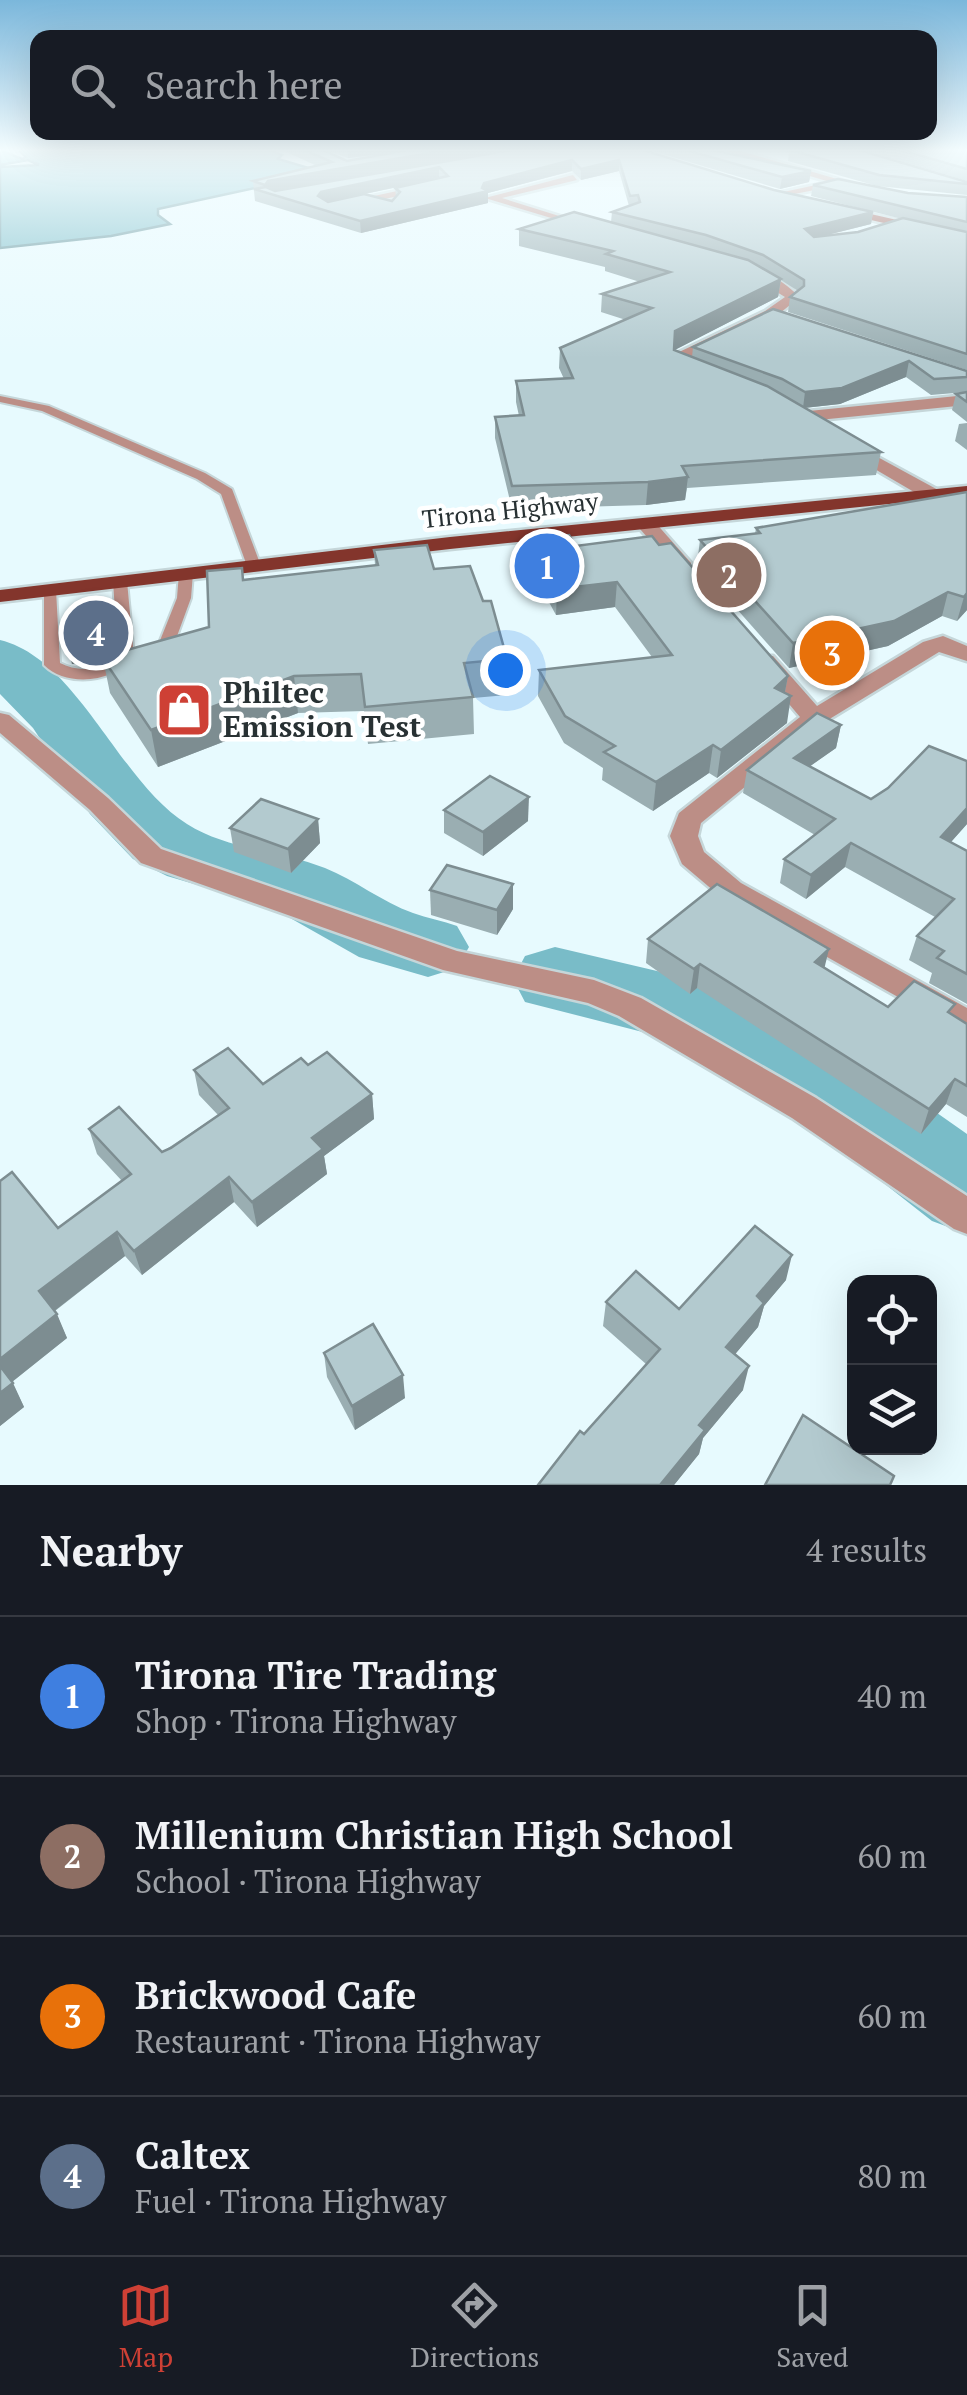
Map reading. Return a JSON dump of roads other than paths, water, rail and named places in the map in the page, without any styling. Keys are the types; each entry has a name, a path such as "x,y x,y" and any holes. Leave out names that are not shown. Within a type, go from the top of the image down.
{"main road":[{"name":"Tirona Highway","path":"7,595 933,494 964,494"}],"street":[{"path":"559,219 595,225"},
{"path":"879,219 967,238"},
{"path":"869,234 900,224"},
{"path":"716,382 681,367 680,358 770,314 793,297 777,284 732,266"},
{"path":"770,314 788,320"},
{"path":"933,494 792,413 967,400"},
{"path":"648,525 699,584"},
{"path":"967,654 943,643 931,647 814,718 689,819 684,836 692,856 731,890 967,1022"},
{"path":"750,644 814,718"},
{"path":"0,720 99,804 151,856 454,962 594,992 630,1007 804,1108 967,1217"}],"lane":[{"path":"0,400 45,408 227,492 254,566"},
{"path":"158,667 184,598 186,574"},
{"path":"50,590 52,664 56,670 64,675 114,669 126,657 120,581"}],"water":[{"path":"0,219 164,219 170,224 111,236 0,248"}],"waterway":[{"path":"0,658 57,715 115,798 159,841 194,858 297,887 388,936 428,947"},
{"path":"555,979 694,1011 830,1088 967,1190"}],"place":[{"name":"Tirona Tire Trading","path":"547,566"},
{"name":"Millenium Christian High School","path":"729,575"},
{"name":"Caltex","path":"96,633"},
{"name":"Brickwood Cafe","path":"832,653"},
{"name":"Philtec Emission Test","path":"184,710"}]}
